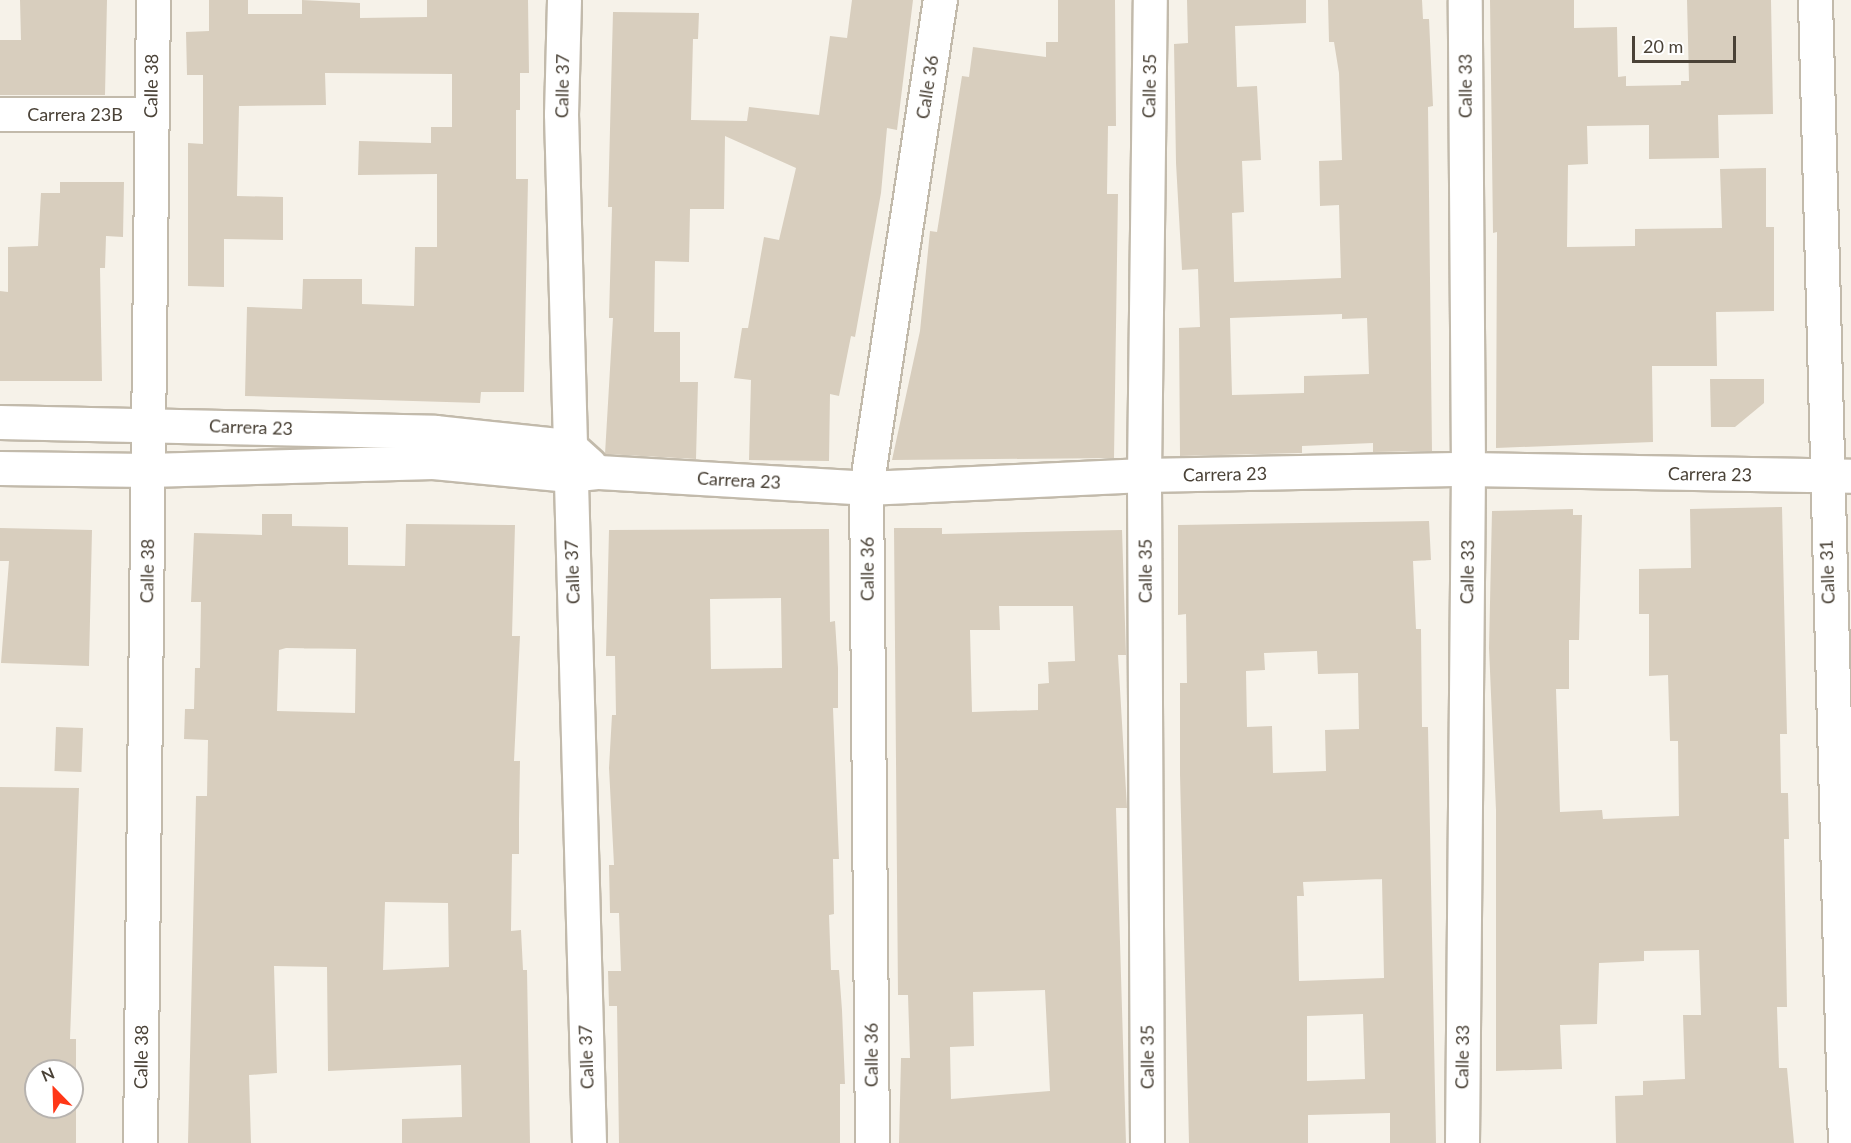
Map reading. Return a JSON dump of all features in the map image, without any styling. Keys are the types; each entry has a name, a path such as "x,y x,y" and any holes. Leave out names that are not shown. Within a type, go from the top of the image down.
{"street":[{"name":"Calle 38","path":"140,1143 150,424 150,114 153,0"},
{"name":"Calle 37","path":"564,0 561,114 579,464 589,1143"},
{"name":"Calle 36","path":"872,1143 866,488 940,0"},
{"name":"Calle 35","path":"1148,1143 1144,475 1150,0"},
{"name":"Calle 33","path":"1462,1143 1468,469 1465,0"},
{"name":"Calle 31","path":"1815,0 1838,476 1845,1143"},
{"name":"Carrera 23B","path":"0,114 150,114"},
{"name":"Carrera 23","path":"0,422 435,432 579,464"},
{"name":"Carrera 23","path":"0,468 148,470 434,462 579,464 866,488 1144,475 1468,469 1838,476"}],"building":[{"path":"20,0 107,0 105,95 0,95 0,40 21,40"},
{"path":"209,0 248,0 248,14 302,14 302,0 360,3 360,18 427,17 427,0 528,0 529,73 520,73 520,110 516,110 516,179 528,179 524,392 481,392 480,403 245,396 247,307 302,309 303,279 362,279 362,304 414,306 415,247 437,247 437,174 358,175 359,141 431,143 431,127 452,127 452,74 325,73 326,105 239,106 237,196 283,197 283,240 224,239 224,287 188,286 188,143 203,144 203,75 187,75 186,32 209,31"},
{"path":"852,0 913,0 897,130 887,128 881,193 855,337 851,336 839,396 830,394 829,461 749,460 751,380 734,378 742,328 748,328 764,237 779,240 796,168 725,136 724,209 690,209 689,262 655,261 654,332 680,332 680,382 698,382 696,459 605,454 613,318 609,318 612,207 608,207 613,12 699,13 698,39 693,39 691,120 747,121 749,107 819,115 830,36 847,38"},
{"path":"1058,0 1115,0 1116,126 1108,126 1107,194 1118,194 1114,458 892,460 920,331 930,231 937,232 962,76 969,77 973,47 1046,57 1046,42 1058,42"},
{"path":"1187,0 1306,0 1306,23 1235,26 1237,87 1257,86 1261,160 1242,161 1244,212 1232,213 1234,282 1341,278 1339,205 1320,206 1319,161 1342,160 1339,73 1334,42 1329,42 1328,0 1422,0 1423,19 1429,19 1433,106 1428,107 1432,451 1373,452 1373,443 1302,446 1302,453 1180,456 1179,328 1200,327 1198,269 1182,270 1176,163 1174,44 1188,43","holes":["1342,314 1342,319 1367,318 1369,374 1304,376 1304,393 1232,395 1230,318"]},
{"path":"1490,0 1574,0 1574,28 1617,27 1618,77 1626,76 1626,86 1681,85 1681,81 1689,81 1687,0 1771,0 1773,114 1718,115 1719,158 1649,159 1649,125 1587,126 1588,164 1568,165 1567,247 1635,246 1635,229 1722,228 1720,169 1766,168 1766,227 1774,227 1774,311 1716,312 1717,366 1652,366 1653,442 1496,448 1497,232 1493,233"},
{"path":"60,182 124,182 123,237 106,236 105,268 100,268 102,381 0,381 0,291 8,292 8,247 38,246 41,193 60,193"},
{"path":"1710,379 1764,379 1764,403 1735,427 1711,427"},
{"path":"1782,507 1787,734 1780,734 1781,793 1788,793 1789,839 1784,839 1787,1007 1777,1007 1779,1068 1787,1068 1794,1143 1616,1143 1615,1096 1643,1095 1643,1081 1685,1079 1683,1015 1701,1015 1699,950 1644,951 1644,961 1599,963 1597,1024 1560,1025 1562,1069 1496,1071 1496,810 1489,648 1492,511 1573,509 1573,515 1582,515 1579,640 1569,640 1569,689 1556,689 1560,812 1602,810 1603,819 1679,816 1678,741 1670,741 1668,675 1649,676 1649,614 1639,614 1639,569 1691,568 1690,509"},
{"path":"262,514 292,514 292,526 348,527 348,565 405,566 406,524 515,525 512,636 520,636 514,761 520,761 519,854 512,854 511,931 521,930 523,970 527,970 530,1143 402,1143 402,1119 462,1117 461,1065 328,1071 327,967 274,966 277,1073 249,1075 251,1143 188,1143 196,796 207,796 208,740 184,739 185,709 194,709 195,668 200,668 201,602 191,602 194,533 262,535","holes":["286,648 356,649 355,713 277,711 279,650","385,902 448,903 449,967 383,970"]},
{"path":"1429,521 1431,560 1413,561 1416,629 1421,629 1422,727 1428,727 1436,1143 1390,1143 1390,1113 1308,1115 1308,1143 1189,1143 1180,775 1180,683 1187,683 1186,614 1178,615 1178,525","holes":["1317,651 1318,674 1358,673 1359,729 1325,730 1326,771 1273,773 1272,726 1247,727 1246,671 1265,670 1264,653","1382,879 1384,978 1299,981 1297,896 1304,896 1303,882","1363,1014 1365,1079 1307,1081 1307,1016"]},
{"path":"0,528 92,530 89,666 1,663 9,561 0,561"},
{"path":"894,528 942,528 942,534 1122,530 1126,655 1118,655 1127,808 1116,808 1126,1143 899,1143 901,1058 910,1058 908,995 898,995","holes":["999,606 1073,606 1075,661 1048,662 1049,683 1038,684 1038,710 972,712 970,630 1000,630","1045,990 1050,1091 951,1099 950,1047 974,1046 973,992"]},
{"path":"829,529 830,622 835,621 838,668 838,708 833,708 839,859 833,859 834,914 829,915 831,970 839,970 842,1010 845,1084 840,1084 840,1143 619,1143 617,1006 609,1006 608,971 621,971 619,913 610,913 609,865 614,865 609,768 612,715 616,715 615,656 606,656 609,530","holes":["781,598 782,668 711,669 710,599"]},
{"path":"56,727 83,728 81,772 54,771"},
{"path":"0,787 79,788 70,1039 76,1039 76,1059 24,1059 24,1119 76,1119 76,1143 0,1143"}]}
